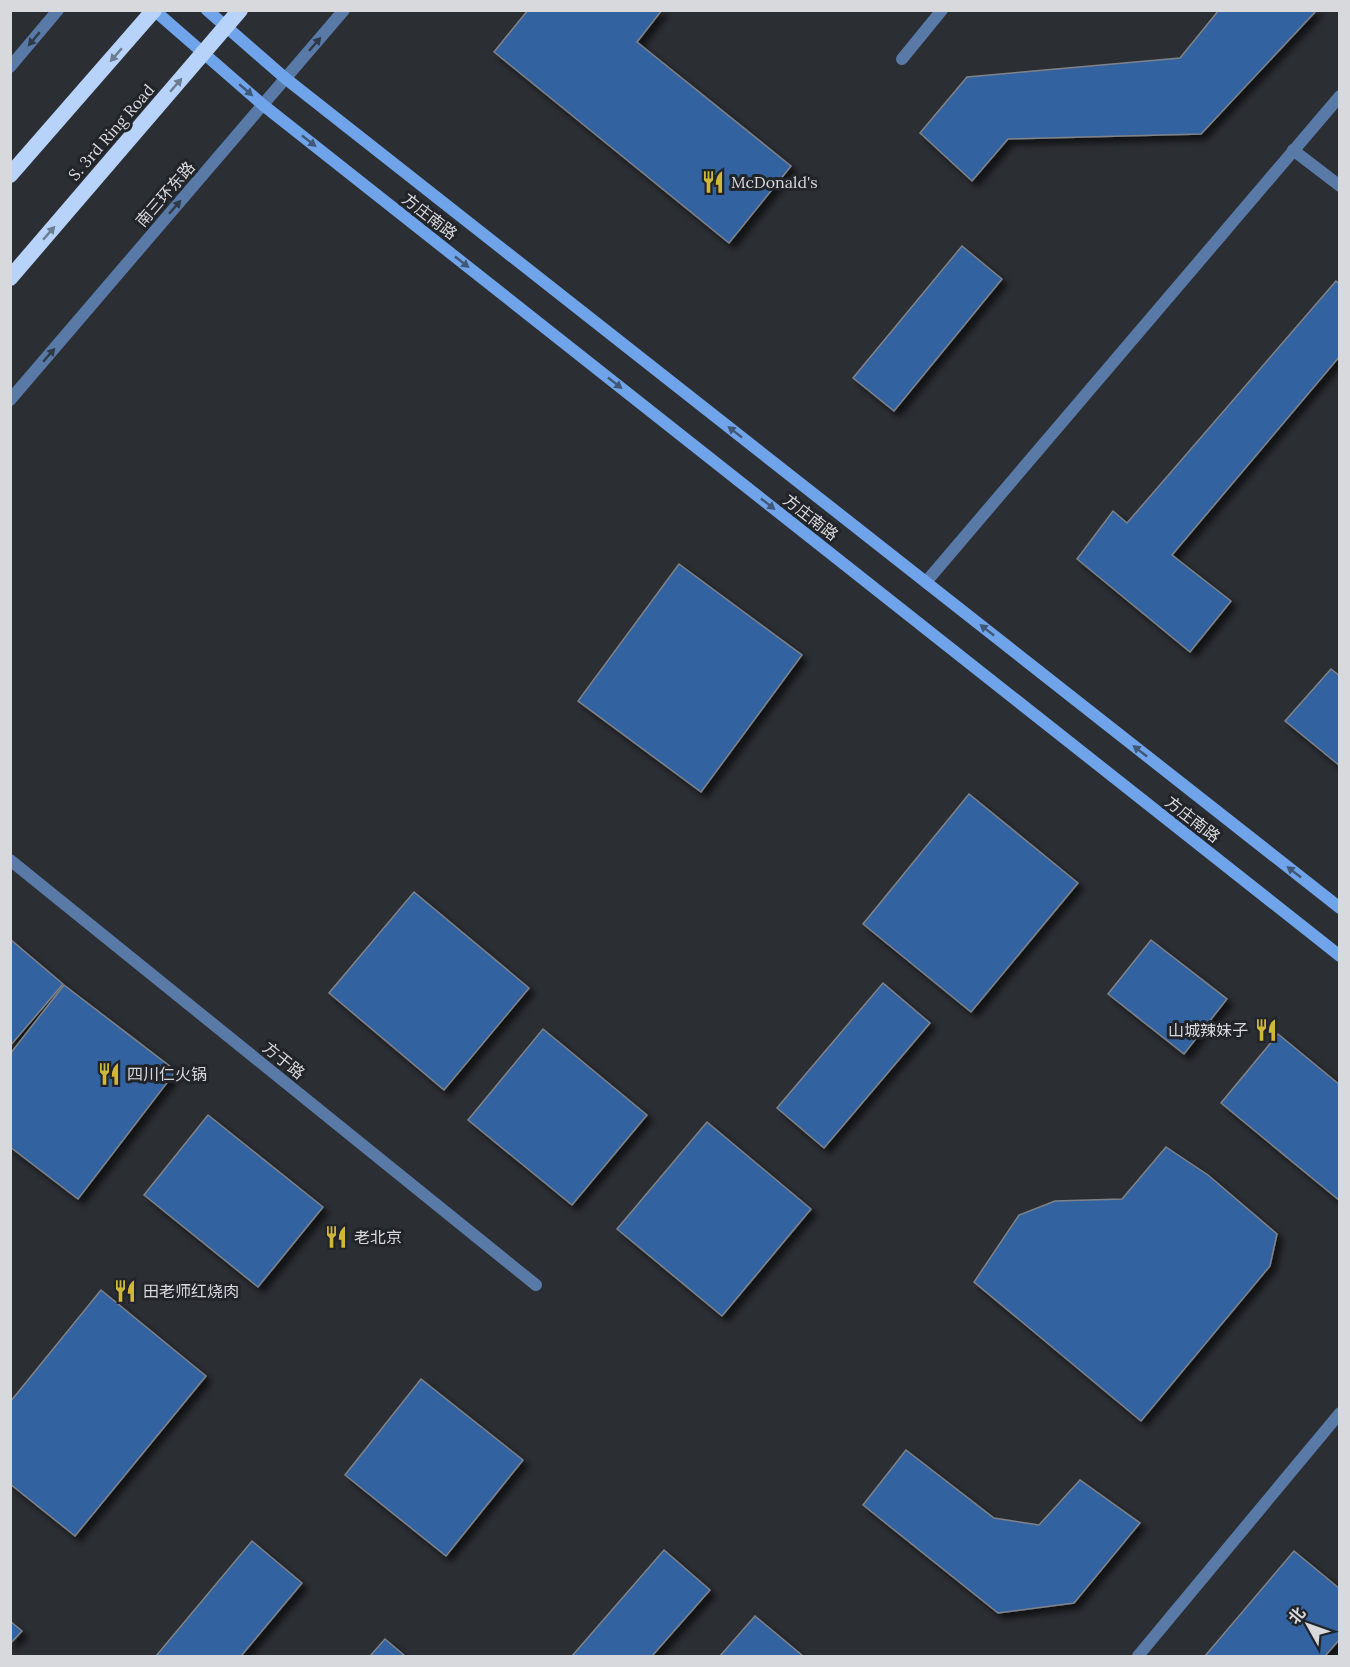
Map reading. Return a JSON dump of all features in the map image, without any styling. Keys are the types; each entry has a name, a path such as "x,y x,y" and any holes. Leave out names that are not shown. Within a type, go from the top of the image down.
{"highway":[{"path":"10,175 154,10"},
{"name":"S. 3rd Ring Road","path":"10,278 240,10"}],"main road":[{"name":"方庄南路","path":"154,10 263,105 1340,956"},
{"name":"方庄南路","path":"207,10 285,78 1340,908"}],"street":[{"path":"10,67 58,10"},
{"name":"南三环东路","path":"10,400 344,10"},
{"path":"902,59 942,10"},
{"path":"926,582 1340,96"},
{"path":"1293,150 1340,186"},
{"name":"方于路","path":"10,860 536,1285"},
{"path":"1138,1656 1340,1413"}],"building":[{"path":"528,10 662,10 637,42 791,166 729,243 494,52"},
{"path":"1219,10 1317,10 1201,134 1008,139 972,181 920,133 967,77 1180,58"},
{"path":"962,246 1002,279 894,411 853,378"},
{"path":"1336,281 1340,284 1340,356 1172,555 1231,601 1190,652 1077,559 1113,511 1127,523"},
{"path":"679,564 802,655 701,792 578,701"},
{"path":"1331,669 1340,676 1340,766 1285,721"},
{"path":"969,794 1078,883 971,1012 863,924"},
{"path":"414,892 529,988 444,1090 329,993"},
{"path":"10,939 63,984 10,1046"},
{"path":"1151,940 1227,999 1184,1054 1108,994"},
{"path":"883,983 930,1023 824,1148 777,1108"},
{"path":"64,985 176,1071 78,1199 10,1147 10,1054"},
{"path":"543,1029 647,1115 572,1205 468,1120"},
{"path":"1278,1034 1340,1085 1340,1201 1221,1103"},
{"path":"208,1115 323,1207 258,1287 144,1195"},
{"path":"707,1122 811,1209 722,1316 617,1229"},
{"path":"1166,1147 1208,1175 1277,1234 1270,1266 1141,1421 974,1282 1019,1215 1055,1201 1122,1199"},
{"path":"101,1290 206,1376 75,1536 10,1484 10,1402"},
{"path":"421,1379 523,1460 446,1556 345,1475"},
{"path":"906,1450 994,1518 1039,1525 1080,1480 1140,1523 1074,1603 998,1613 863,1505"},
{"path":"252,1541 302,1583 241,1656 156,1656"},
{"path":"664,1550 710,1590 652,1656 572,1656"},
{"path":"1294,1551 1340,1589 1340,1639 1325,1656 1205,1656"},
{"path":"755,1616 803,1656 720,1656"},
{"path":"10,1621 22,1631 10,1644"},
{"path":"385,1639 405,1656 370,1656"}],"place":[{"name":"McDonald's","path":"713,182"},
{"name":"山城辣妹子","path":"1266,1030"},
{"name":"四川仁火锅","path":"109,1074"},
{"name":"老北京","path":"336,1237"},
{"name":"田老师红烧肉","path":"125,1291"}]}
